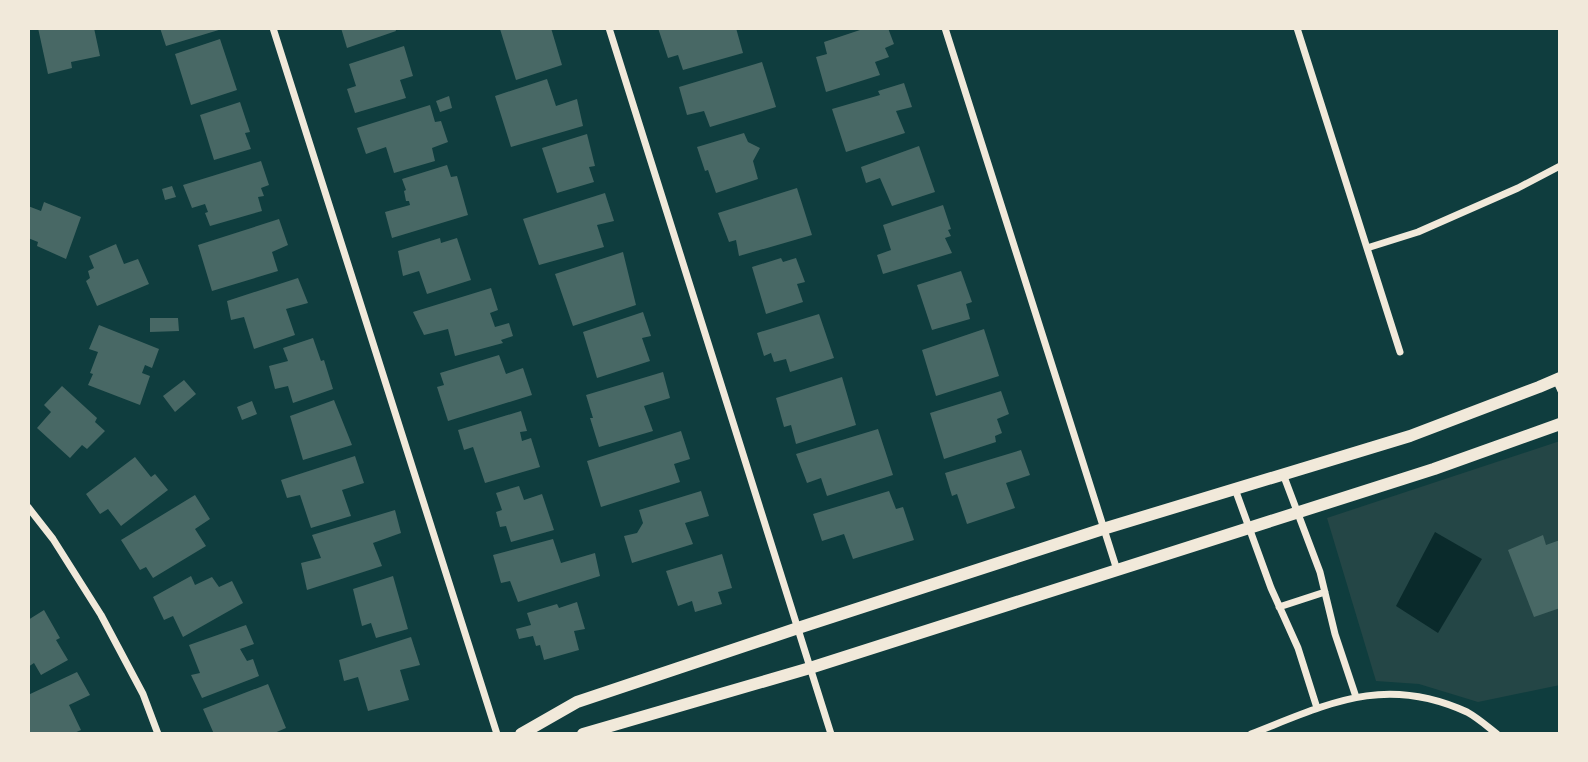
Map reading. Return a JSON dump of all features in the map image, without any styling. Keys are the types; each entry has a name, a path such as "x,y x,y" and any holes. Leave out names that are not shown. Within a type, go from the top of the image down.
{"street":[{"path":"273,28 497,734"},
{"path":"608,28 831,734"},
{"path":"946,28 1116,570"},
{"path":"1297,28 1400,352"},
{"path":"1367,248 1418,232 1518,188 1560,166"},
{"path":"521,734 578,702 1103,529 1410,436 1539,387 1558,383"},
{"path":"583,734 810,668 1434,469 1560,424"},
{"path":"1283,474 1320,572 1335,634 1356,697"},
{"path":"1235,489 1279,607 1298,648 1317,708"},
{"path":"28,507 53,539 101,615 143,694 158,734"},
{"path":"1279,607 1325,592"},
{"path":"1251,734 1317,708 1356,697 1406,694 1433,699 1469,713 1497,734"}],"shaded area":[{"path":"1560,441 1560,685 1478,702 1419,684 1376,681 1327,518"},
{"path":"1435,532 1482,559 1438,633 1396,606"}],"building":[{"path":"38,28 94,28 100,56 71,62 72,68 48,74"},
{"path":"160,28 222,28 222,29 166,46"},
{"path":"341,28 395,28 396,31 347,48"},
{"path":"551,28 562,65 516,80 500,29"},
{"path":"658,28 736,28 743,53 683,70 678,55 668,58"},
{"path":"866,28 888,28 894,44 885,48 889,57 875,62 880,75 826,92 816,57 827,54 824,42"},
{"path":"220,39 237,90 191,105 175,54"},
{"path":"404,46 413,76 400,80 406,98 355,113 347,89 356,86 349,64"},
{"path":"762,62 776,107 710,127 704,111 687,115 679,87"},
{"path":"547,79 556,106 577,99 583,126 511,147 495,96"},
{"path":"904,83 912,107 896,111 905,133 846,152 832,109 880,95 878,91"},
{"path":"449,96 452,108 440,112 436,101"},
{"path":"240,102 250,132 245,133 251,149 214,160 200,115"},
{"path":"430,105 435,122 441,121 448,142 432,148 435,161 394,173 386,147 366,154 357,128"},
{"path":"744,133 748,142 760,148 753,161 758,179 716,193 697,147"},
{"path":"587,134 595,166 589,167 594,182 557,193 542,148"},
{"path":"919,146 935,192 892,206 880,178 866,183 861,167"},
{"path":"261,161 269,185 261,188 264,196 258,197 262,211 210,226 205,204 192,208 183,185"},
{"path":"447,165 451,177 457,176 468,215 392,238 385,212 410,205 409,201 406,201 402,179"},
{"path":"172,186 176,197 165,200 162,189"},
{"path":"797,188 812,235 739,256 736,240 729,242 718,213"},
{"path":"605,193 614,221 597,225 604,247 539,265 523,219"},
{"path":"44,202 81,217 66,259 37,246 38,242 28,238 28,206 41,211"},
{"path":"943,205 951,229 948,230 951,236 945,238 952,253 883,274 877,255 891,250 883,225"},
{"path":"279,219 288,245 272,252 278,271 212,291 198,245"},
{"path":"440,238 441,243 457,238 471,280 427,294 419,271 403,276 398,251"},
{"path":"116,244 124,264 138,259 149,284 97,306 86,281 90,278 88,271 94,268 89,256"},
{"path":"623,252 636,305 573,326 555,274"},
{"path":"781,258 783,262 796,258 805,282 797,284 803,302 766,314 752,267"},
{"path":"961,271 972,302 966,304 970,319 932,330 917,285"},
{"path":"298,278 308,303 286,309 295,335 254,349 244,317 231,320 227,301"},
{"path":"491,288 498,310 490,313 495,327 509,323 513,336 501,340 503,343 455,356 448,329 424,335 413,312"},
{"path":"643,312 651,336 642,338 650,361 597,378 583,332"},
{"path":"819,314 834,358 790,372 786,359 774,362 771,353 764,356 757,333"},
{"path":"150,318 178,318 179,331 150,332"},
{"path":"99,325 159,349 152,368 145,365 142,373 150,376 140,405 88,385 98,352 89,349"},
{"path":"984,329 999,376 936,396 922,350"},
{"path":"313,338 321,361 324,360 333,389 293,403 288,386 275,389 269,366 288,361 283,348"},
{"path":"499,355 506,374 523,368 532,395 448,421 437,387 444,385 440,373"},
{"path":"663,372 670,398 644,406 653,431 599,447 586,395"},
{"path":"842,377 856,425 796,444 791,425 784,427 776,398"},
{"path":"184,380 196,394 175,412 163,396"},
{"path":"62,386 97,418 95,422 105,431 87,449 82,445 70,458 37,428 51,412 44,405"},
{"path":"1001,391 1009,414 997,419 1002,433 995,436 996,442 944,459 930,413"},
{"path":"334,400 352,445 303,460 290,416"},
{"path":"252,401 257,414 242,420 237,407"},
{"path":"521,411 527,431 520,432 522,441 531,438 540,467 485,483 473,447 464,450 458,430"},
{"path":"878,429 893,475 827,496 821,478 807,483 796,454"},
{"path":"681,431 690,459 674,464 680,482 601,507 587,461"},
{"path":"1021,450 1030,475 1006,483 1015,508 967,524 957,494 952,496 945,473"},
{"path":"355,456 364,483 342,490 351,516 311,528 300,495 287,498 281,480"},
{"path":"135,457 151,477 155,474 168,490 121,526 108,509 100,514 86,494"},
{"path":"519,486 524,500 542,494 554,530 511,542 506,526 500,527 496,512 502,510 496,493"},
{"path":"701,491 709,516 685,523 693,544 632,563 624,536 637,533 643,523 639,510"},
{"path":"889,491 896,509 903,507 914,540 853,559 844,534 822,541 813,514"},
{"path":"195,495 210,519 195,529 206,546 153,578 146,567 140,570 121,540"},
{"path":"395,510 401,533 373,543 382,566 307,590 301,563 321,558 312,535"},
{"path":"1543,535 1546,545 1560,540 1560,608 1534,617 1508,550"},
{"path":"553,539 561,563 595,553 600,576 518,602 510,581 501,583 493,555"},
{"path":"722,554 732,588 718,592 722,604 695,612 692,601 678,606 666,571"},
{"path":"191,576 195,585 212,577 219,587 232,581 243,603 183,637 173,616 164,620 153,597"},
{"path":"393,576 408,629 376,638 371,623 362,626 353,589"},
{"path":"577,602 585,629 574,631 579,650 544,660 540,645 536,646 533,636 519,639 516,629 531,625 527,613 557,604 559,608"},
{"path":"44,610 60,638 56,640 68,660 41,675 34,663 28,667 28,620"},
{"path":"246,625 254,644 240,649 247,661 253,659 259,676 202,698 191,675 200,673 189,645"},
{"path":"411,637 420,665 400,670 409,700 368,711 358,677 344,681 339,660"},
{"path":"77,672 90,695 69,705 81,730 72,734 28,734 28,695"},
{"path":"268,684 286,728 272,734 214,734 203,709"}]}
